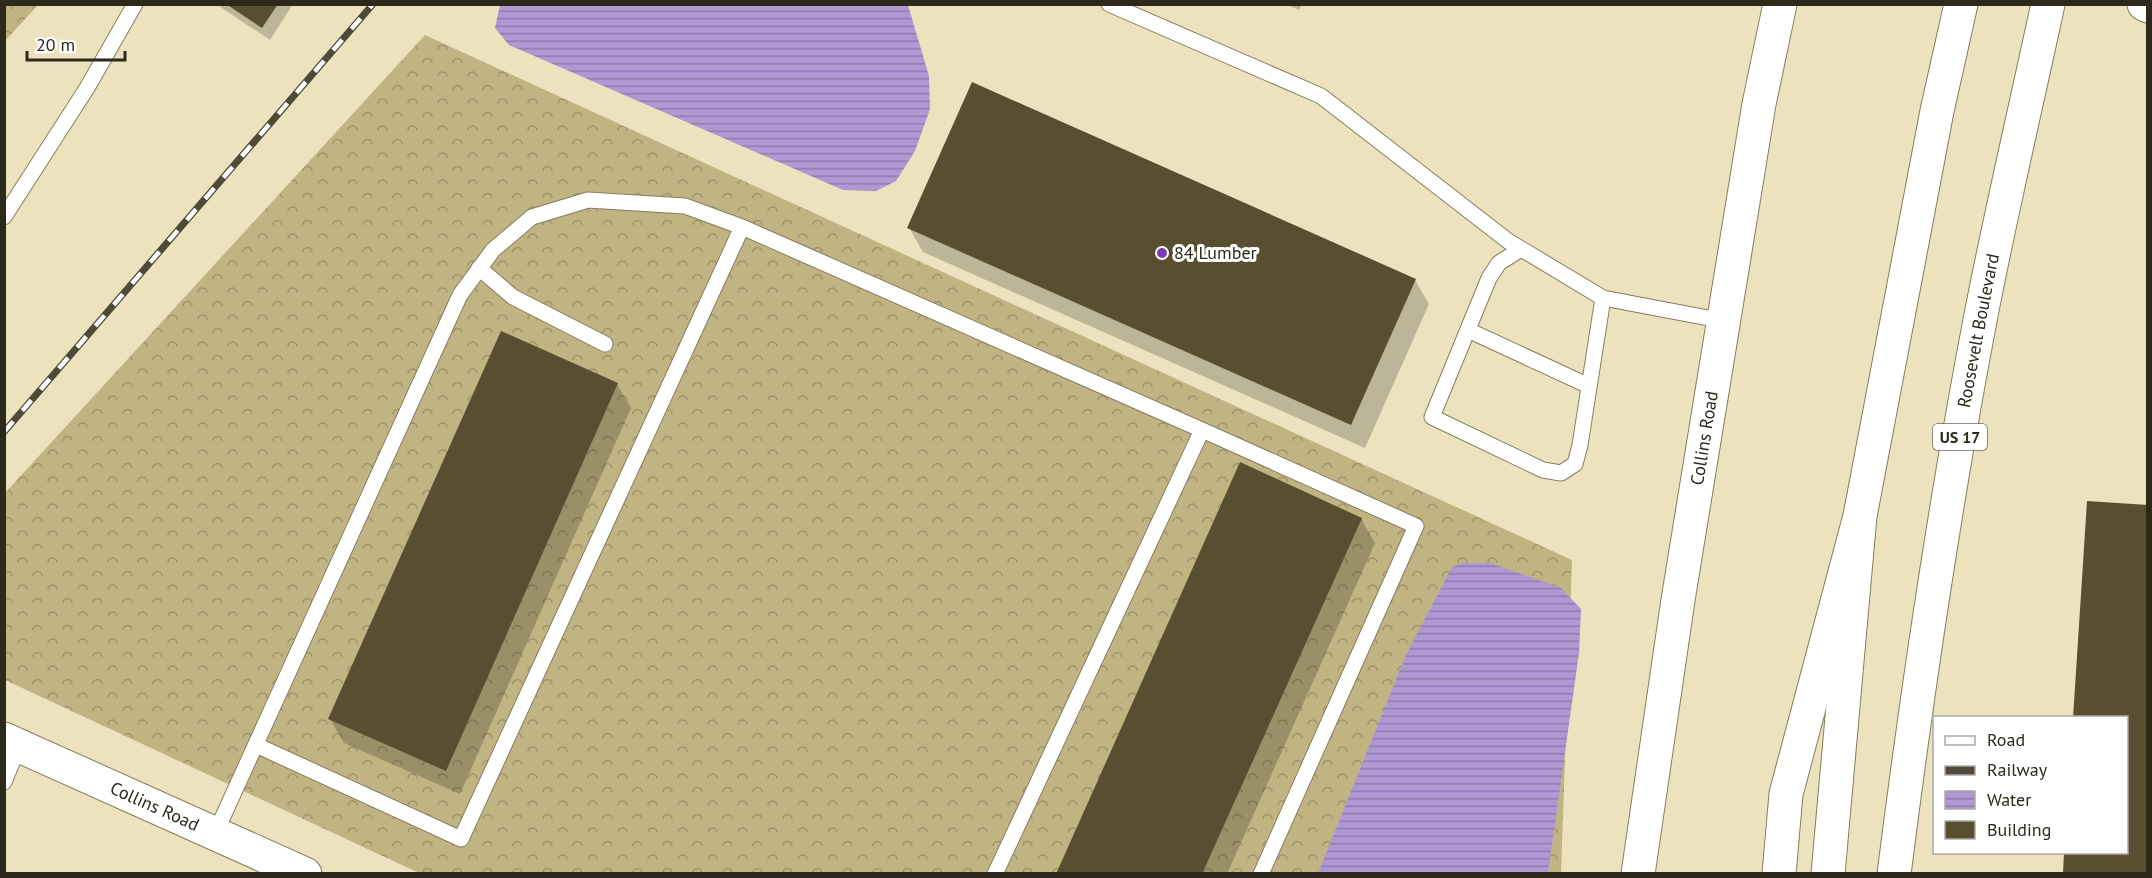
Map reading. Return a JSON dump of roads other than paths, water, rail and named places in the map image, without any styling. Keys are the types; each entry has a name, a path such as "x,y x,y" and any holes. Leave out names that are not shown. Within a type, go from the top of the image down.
{"main road":[{"name":"Collins Road","path":"1638,873 1678,600 1759,104 1780,4"},
{"path":"1779,873 1786,794 1860,516 1936,111 1961,4"},
{"name":"Roosevelt Boulevard","path":"1894,873 1917,699 1980,321 2048,4"},
{"path":"1828,873 1860,516"},
{"name":"Collins Road","path":"12,743 304,873"}],"lane":[{"path":"4,217 87,88 135,4"},
{"path":"1109,4 1321,96 1508,241 1603,298 1724,321"},
{"path":"215,834 460,295 493,250 532,217 588,200 685,206 742,227 1416,526 1261,873"},
{"path":"256,745 461,839 742,227"},
{"path":"1521,249 1499,263 1489,278 1432,417 1543,470 1561,473 1575,464 1603,298"},
{"path":"479,268 513,297 604,344"},
{"path":"1468,330 1589,386"},
{"path":"995,873 1202,430"},
{"path":"4,782 12,743"}],"water":[{"path":"500,5 908,5 929,76 930,109 915,151 896,181 876,191 843,190 509,45 495,28"},
{"path":"1462,563 1490,563 1561,588 1581,609 1579,653 1548,873 1318,873 1406,655 1452,567"}],"railway":[{"path":"4,432 373,4"}],"place":[{"name":"84 Lumber","path":"1162,253"}]}
